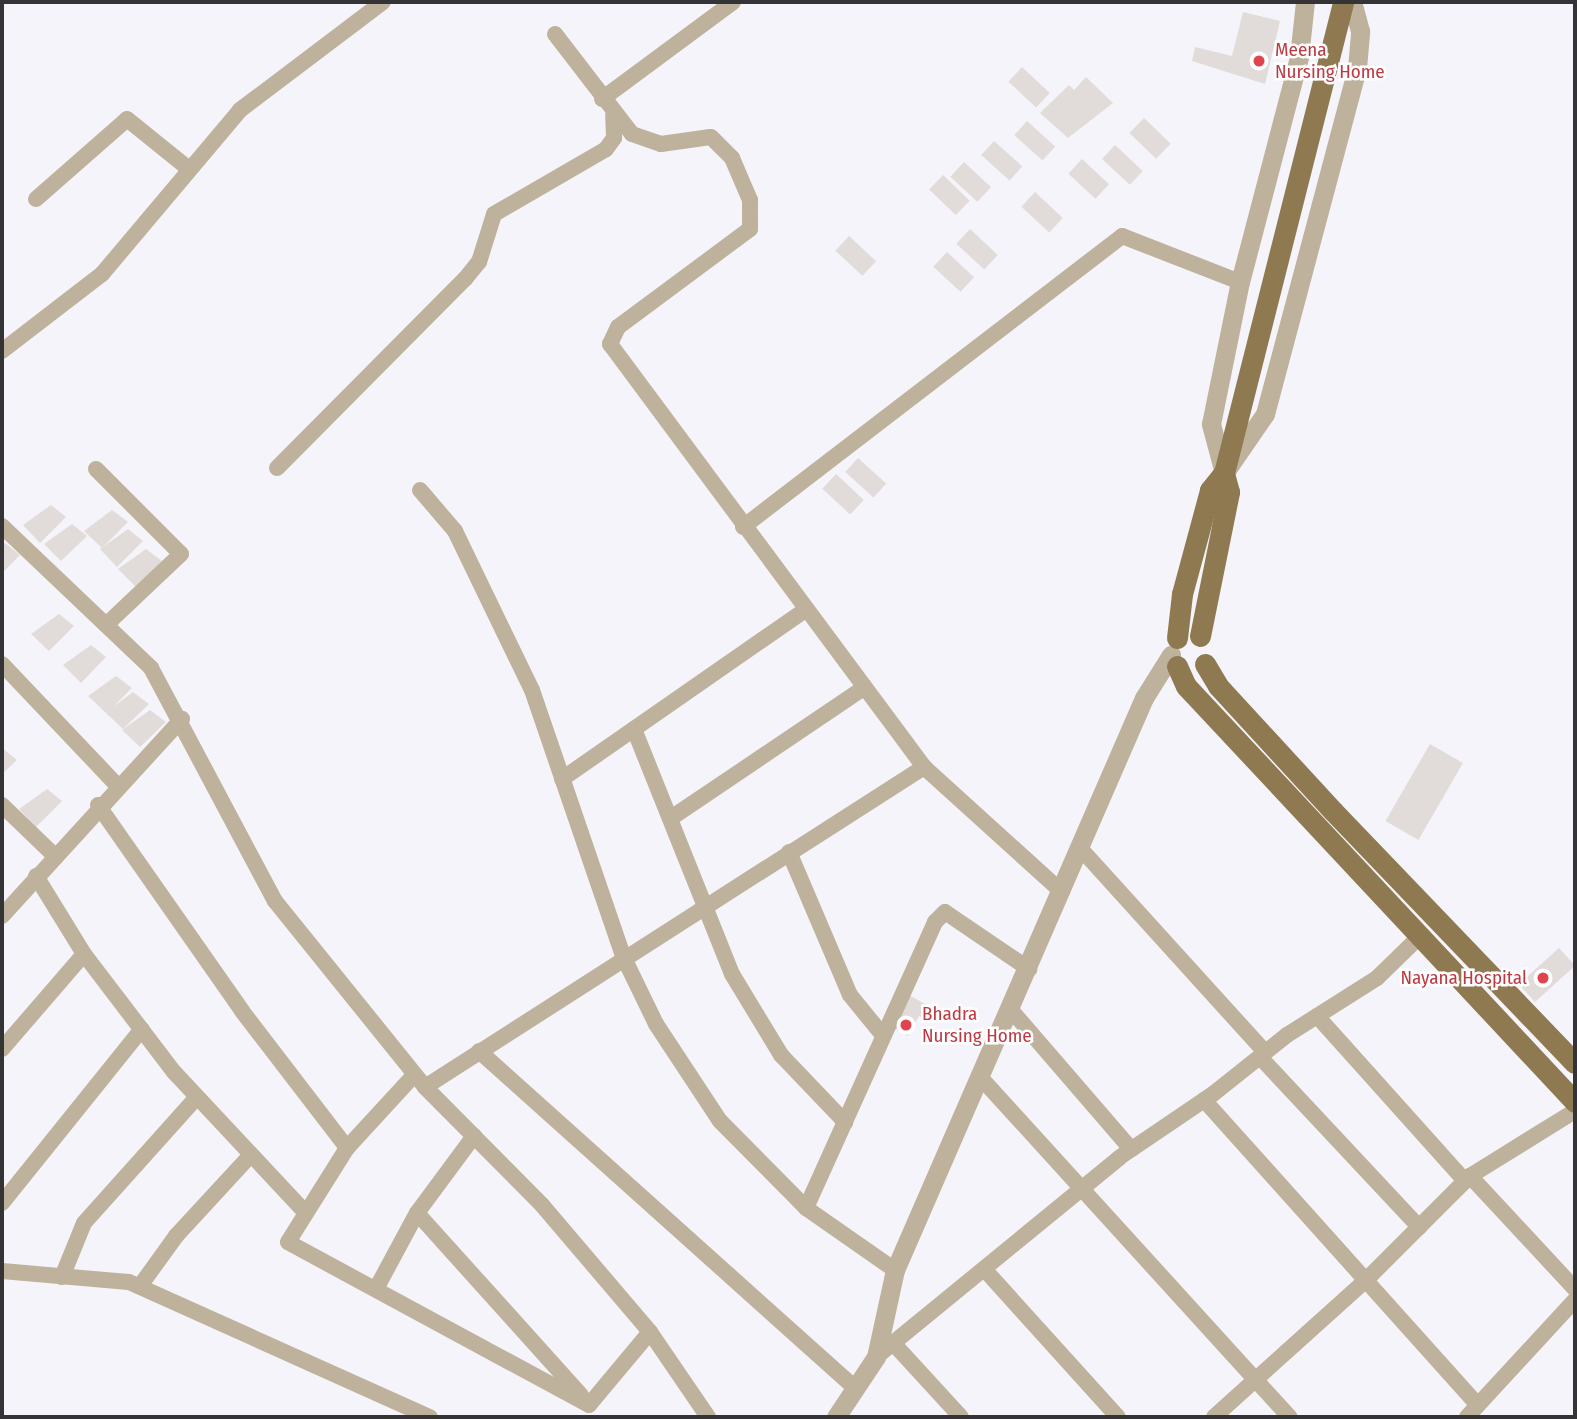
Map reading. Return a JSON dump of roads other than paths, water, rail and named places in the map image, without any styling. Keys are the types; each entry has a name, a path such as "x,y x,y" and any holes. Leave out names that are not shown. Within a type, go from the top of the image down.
{"main road":[{"path":"1343,2 1224,473 1210,490 1182,594 1175,653 1186,687 1575,1102"},
{"path":"1175,653 1200,636 1229,492 1224,473"},
{"path":"1200,636 1208,646 1205,664 1218,687 1575,1063"},
{"path":"1175,653 1188,671 1205,664"}],"street":[{"path":"2,351 102,274 240,110 383,2"},
{"path":"602,99 733,2"},
{"path":"1224,473 1211,424 1240,282 1300,57 1305,2"},
{"path":"1224,473 1265,414 1357,68 1360,31 1352,2"},
{"path":"555,34 613,115 646,142 711,137 732,158 750,200 750,229 618,327 610,344 804,610 924,767 1062,892"},
{"path":"277,468 466,279 478,262 495,214 606,149 614,138 613,115"},
{"path":"36,199 127,119 189,169"},
{"path":"743,527 1122,236 1240,282"},
{"path":"96,468 181,554 106,625"},
{"path":"420,489 455,531 532,690 623,956 656,1024 720,1121 806,1208 895,1270"},
{"path":"2,526 151,668 183,719 275,901 420,1080 542,1205 650,1332 708,1417"},
{"path":"562,779 804,610"},
{"path":"876,1357 895,1270 1029,969 1144,698 1175,653"},
{"path":"2,664 117,785"},
{"path":"671,818 864,688"},
{"path":"2,916 98,805 183,719"},
{"path":"634,729 732,974 781,1055 845,1122"},
{"path":"589,1405 288,1242 347,1148 420,1080 479,1051 623,956 924,767"},
{"path":"2,805 54,855"},
{"path":"98,805 242,1011 347,1148"},
{"path":"1080,848 1419,1227"},
{"path":"789,852 850,995 881,1033"},
{"path":"36,876 84,954 142,1029 249,1157 306,1213"},
{"path":"806,1208 881,1033 935,922 945,912 1029,969"},
{"path":"836,1417 876,1357 1131,1149 1204,1100 1317,1016 1377,978 1421,935"},
{"path":"2,1049 84,954"},
{"path":"1011,1010 1131,1149"},
{"path":"1317,1016 1468,1179 1575,1289"},
{"path":"2,1203 142,1029"},
{"path":"479,1051 855,1388"},
{"path":"981,1078 1290,1417"},
{"path":"62,1277 84,1223 197,1097"},
{"path":"1204,1100 1367,1279 1472,1411 1575,1300"},
{"path":"1214,1417 1367,1279 1468,1179 1575,1111"},
{"path":"376,1290 417,1213 474,1136"},
{"path":"141,1286 176,1236 249,1157"},
{"path":"417,1213 589,1405"},
{"path":"985,1270 1118,1417"},
{"path":"2,1271 141,1286 430,1417"},
{"path":"589,1405 650,1332"},
{"path":"894,1344 961,1417"}],"place":[{"name":"Meena Nursing Home","path":"1259,61"},
{"name":"Nayana Hospital","path":"1543,978"},
{"name":"Bhadra Nursing Home","path":"906,1025"}]}
